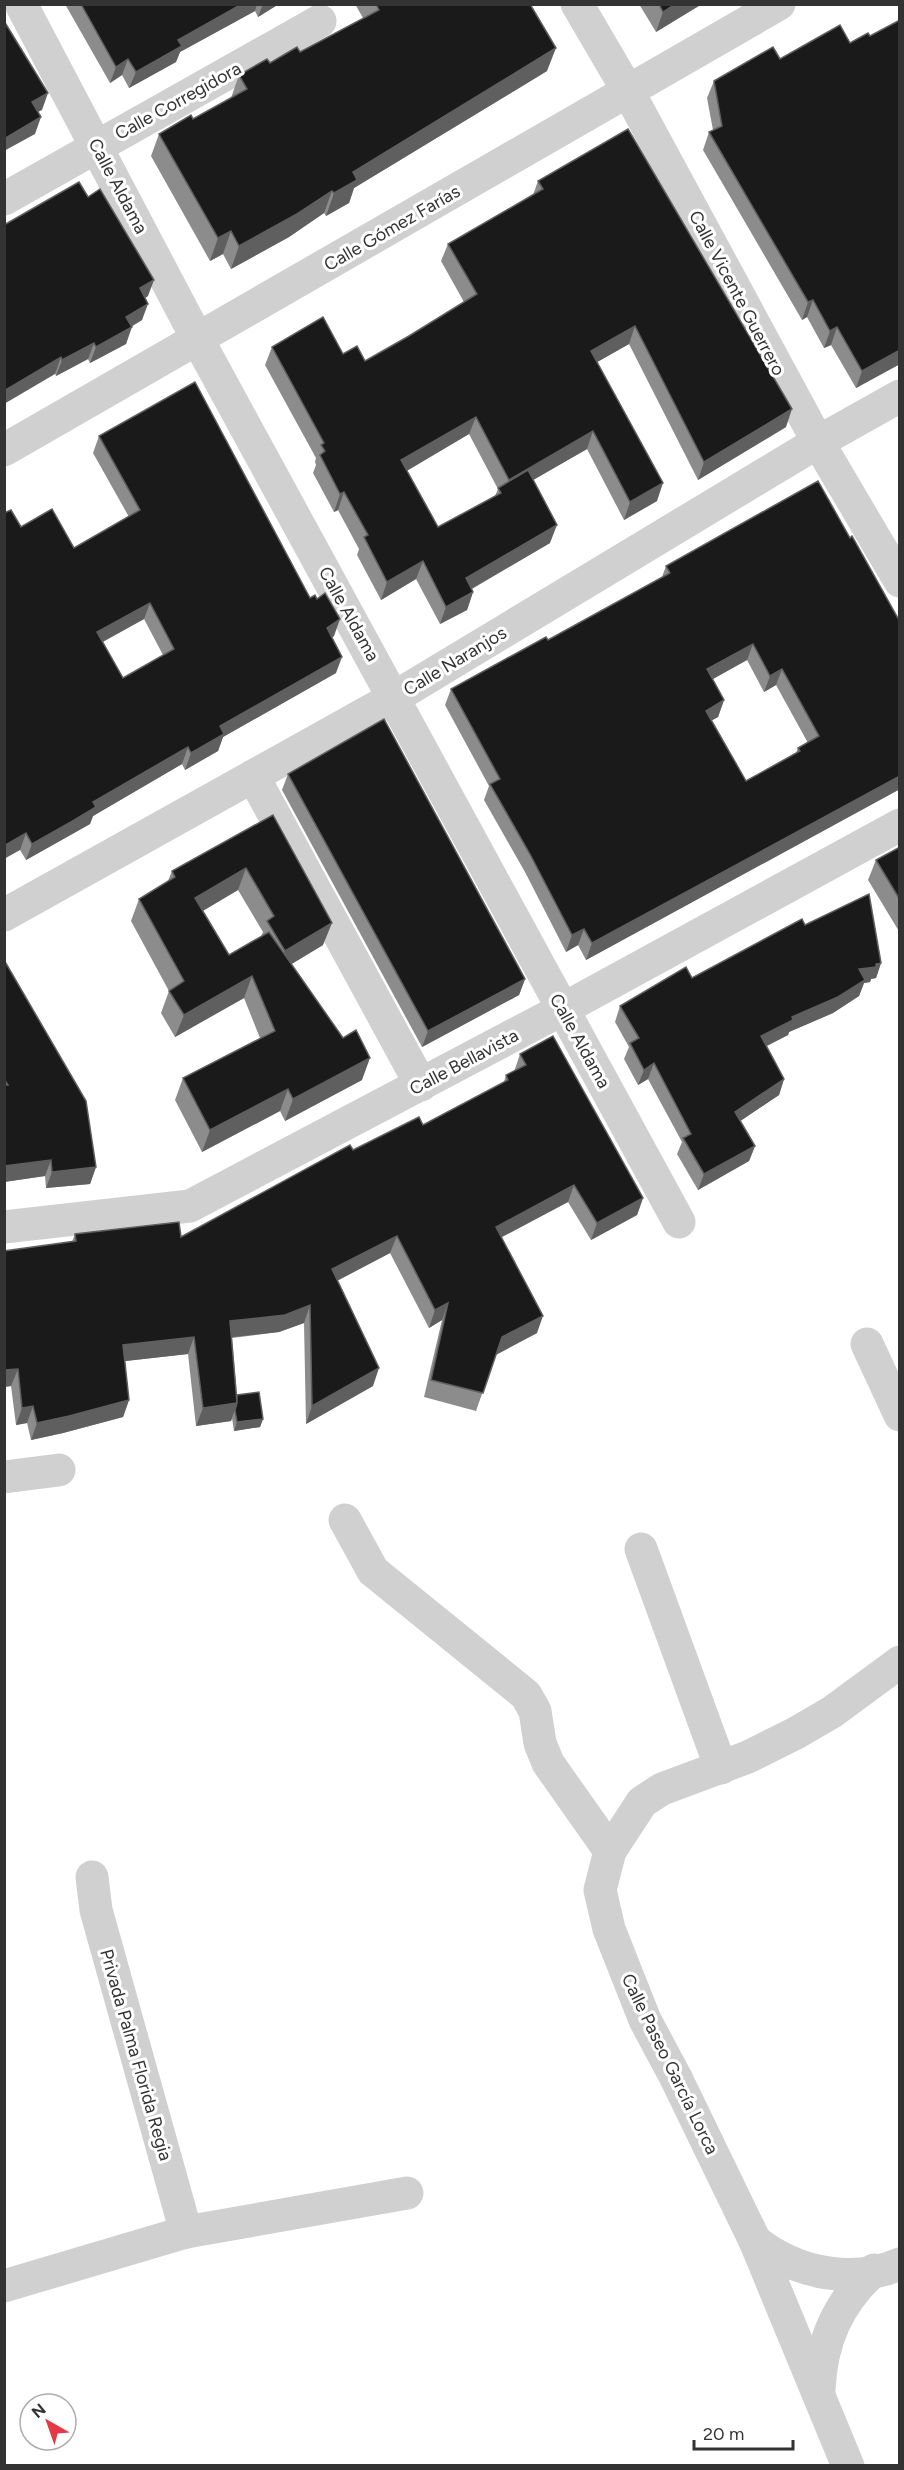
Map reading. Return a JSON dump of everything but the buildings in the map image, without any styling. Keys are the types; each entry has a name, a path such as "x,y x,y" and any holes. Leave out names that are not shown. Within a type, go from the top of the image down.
{"street":[{"name":"Calle Aldama","path":"21,4 98,146 198,340 679,1222"},
{"name":"Calle Vicente Guerrero","path":"577,4 628,91 818,442 900,581"},
{"name":"Calle Gómez Farías","path":"4,450 778,4"},
{"name":"Calle Corregidora","path":"4,199 320,21"},
{"name":"Calle Naranjos","path":"4,915 394,697 818,442 900,396"},
{"path":"254,776 421,1085"},
{"name":"Calle Bellavista","path":"4,1227 190,1206 563,1009 900,825"},
{"path":"867,1344 900,1415"},
{"path":"4,1477 59,1470"},
{"path":"345,1520 373,1571 526,1695 536,1711 540,1743 548,1762 610,1851"},
{"path":"641,1549 721,1768"},
{"name":"Calle Paseo García Lorca","path":"848,2466 755,2241 645,2020 621,1964 609,1929 600,1890 610,1851 642,1802 662,1789 748,1757 832,1712 900,1662"},
{"name":"Privada Palma Florida Regia","path":"92,1877 96,1910 186,2232"},
{"path":"4,2286 186,2232 407,2193"},
{"path":"755,2241 772,2254 811,2271 853,2274 887,2267"},
{"path":"819,2395 824,2347 832,2324 850,2295 887,2267"}]}
